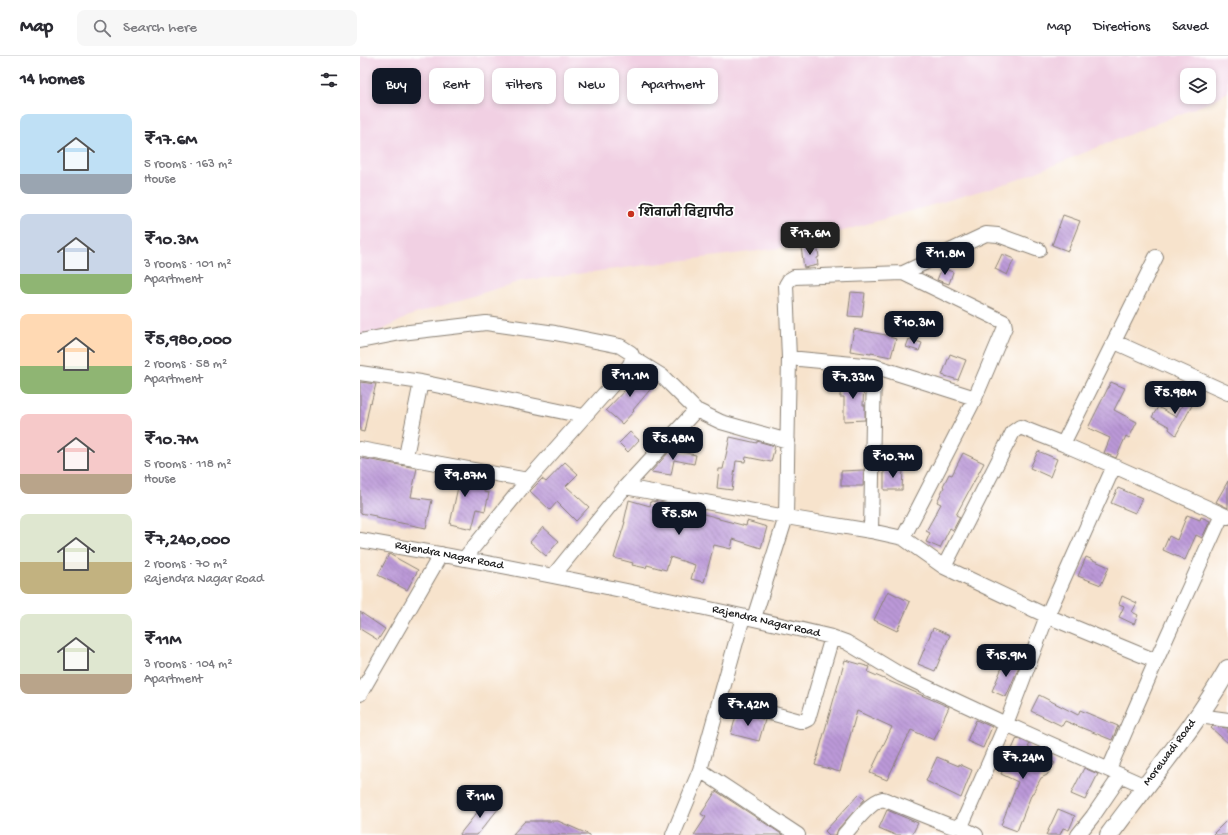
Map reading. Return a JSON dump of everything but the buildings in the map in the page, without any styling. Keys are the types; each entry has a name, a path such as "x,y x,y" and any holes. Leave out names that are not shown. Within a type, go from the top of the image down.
{"main road":[{"name":"Morewadi Road","path":"1110,834 1199,716 1215,693 1228,670"}],"street":[{"path":"674,835 700,770 720,699 748,618 786,517 789,358 786,285 789,280 794,277 903,273 986,234 998,235 1039,250"},
{"path":"1063,444 1156,257"},
{"path":"903,273 1004,322 1005,327 975,398 903,538"},
{"path":"360,341 401,333 486,323 555,333 620,346 631,353 633,358 662,376 696,410 721,422 788,441"},
{"path":"1115,342 1228,393"},
{"path":"464,559 528,480 583,416 629,366 633,358"},
{"path":"789,358 874,366 975,398"},
{"path":"871,531 874,366"},
{"path":"360,373 421,382 583,416"},
{"path":"406,456 421,382"},
{"path":"553,576 625,487 696,410"},
{"path":"944,566 1013,432 1020,427 1114,466 1225,516 1156,661 1115,772 1094,816 1078,835"},
{"path":"360,449 406,456 528,480"},
{"path":"958,826 963,822 1006,724 1047,616 1114,466"},
{"path":"625,487 903,538 944,566 1047,616 1156,661"},
{"name":"Rajendra Nagar Road","path":"360,540 441,554 634,592 832,637 846,642 901,675 1145,786"},
{"path":"360,694 441,554"},
{"path":"720,699 800,721 808,719 832,637"},
{"path":"1199,716 1228,720"},
{"path":"700,770 798,835"},
{"path":"844,835 872,804 883,799 948,825 954,827 958,826 976,835"}],"shaded area":[{"name":"शिवाजी विद्यापीठ","path":"360,56 1228,56 1228,92 1216,99 1216,68 1180,68 1180,104 1205,104 1014,181 788,247 521,281 409,316 360,342"}],"place":[{"name":"शिवाजी विद्यापीठ","path":"631,214"}]}
